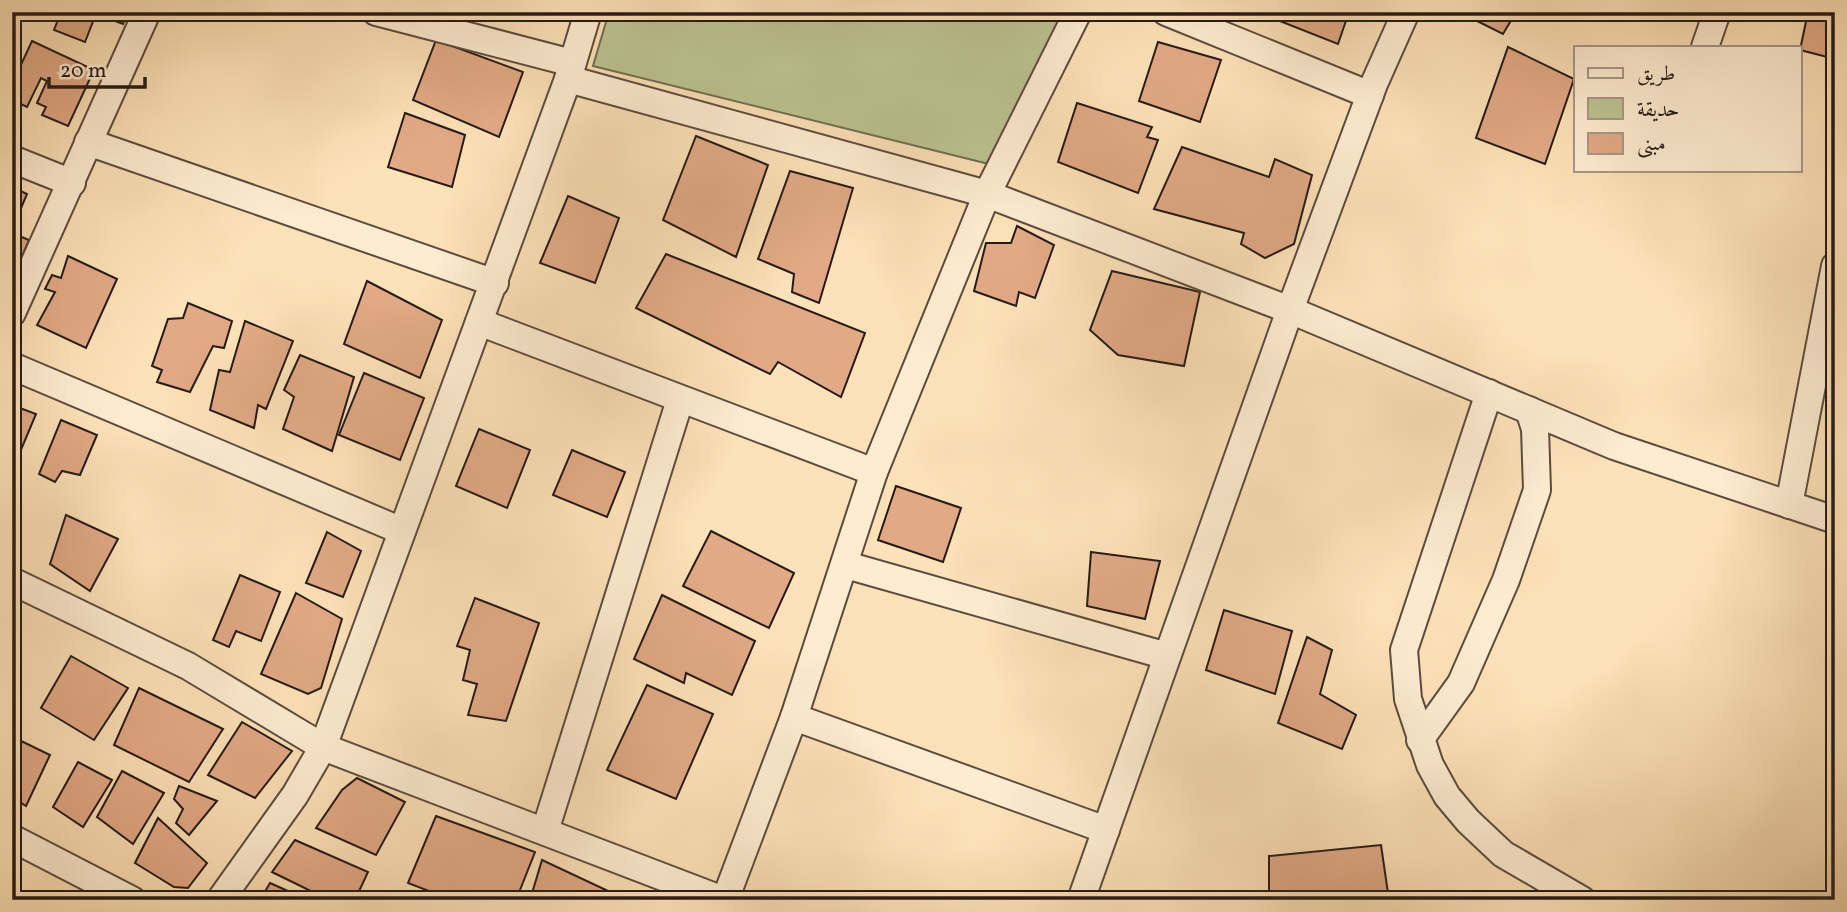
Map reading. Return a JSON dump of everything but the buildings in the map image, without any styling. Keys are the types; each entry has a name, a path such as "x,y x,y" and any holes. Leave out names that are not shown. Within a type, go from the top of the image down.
{"street":[{"path":"13,309 147,12"},
{"path":"376,12 987,194 1290,310 1614,446 1835,520"},
{"path":"220,900 295,795 323,747 495,283 570,71 588,12"},
{"path":"12,581 188,666 323,747 724,900 794,717 846,565 874,472 987,194 1078,12"},
{"path":"1166,12 1370,95"},
{"path":"1081,900 1290,310 1370,95 1406,12"},
{"path":"1705,46 1717,12"},
{"path":"88,142 495,283"},
{"path":"12,159 72,183"},
{"path":"1789,505 1828,340 1835,266"},
{"path":"479,323 874,472"},
{"path":"12,366 402,531"},
{"path":"1489,393 1404,650 1408,699 1420,740 1447,796 1468,821 1503,854 1582,900"},
{"path":"545,831 680,400"},
{"path":"1420,740 1461,683 1507,580 1537,490 1535,429 1529,410"},
{"path":"846,565 1167,656"},
{"path":"794,717 1106,830"},
{"path":"12,838 132,900"}],"green space":[{"path":"609,12 1063,12 993,165 593,66"}]}
